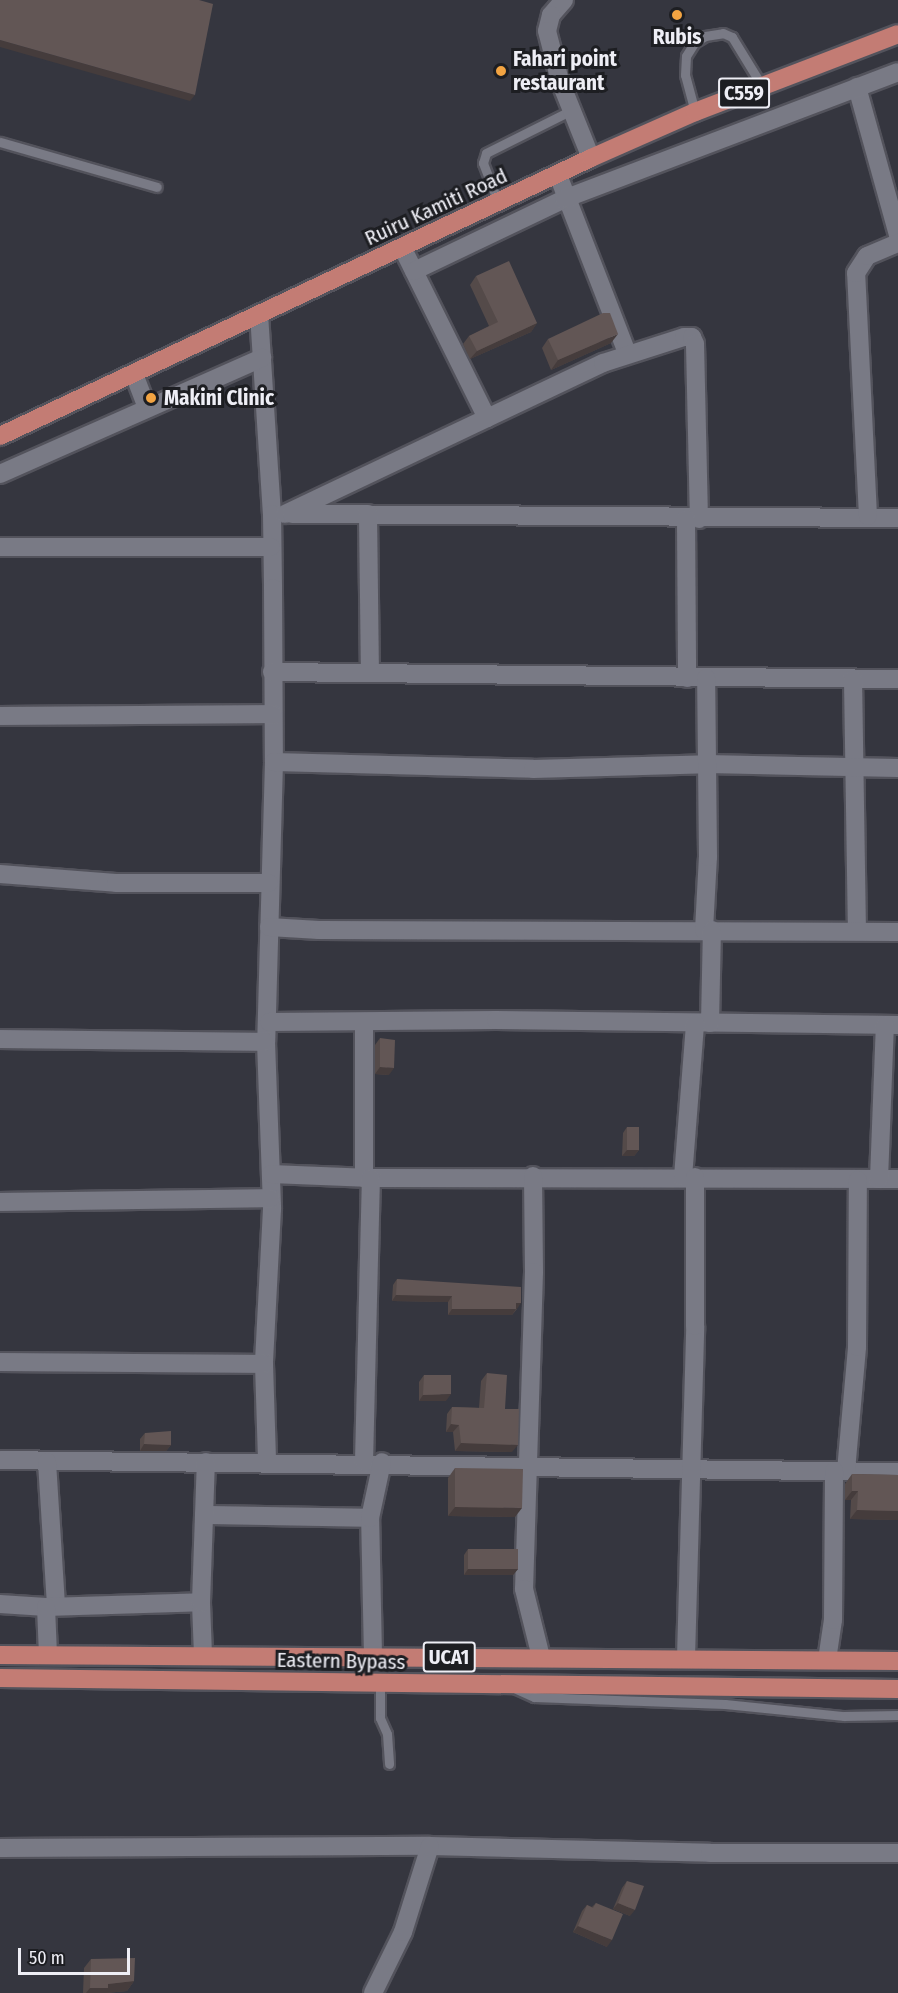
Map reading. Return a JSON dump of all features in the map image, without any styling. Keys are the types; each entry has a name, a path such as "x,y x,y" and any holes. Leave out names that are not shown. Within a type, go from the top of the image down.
{"main road":[{"name":"Ruiru Kamiti Road","path":"0,436 558,176 591,158 695,112 898,34"},
{"name":"Eastern Bypass","path":"0,1655 203,1654 898,1661"},
{"name":"Eastern Bypass","path":"0,1678 898,1689"}],"street":[{"path":"564,0 551,15 547,31 572,110 591,158"},
{"path":"414,271 564,199 898,72"},
{"path":"857,87 898,235"},
{"path":"558,176 564,199 627,353"},
{"path":"868,516 856,273 867,256 898,243"},
{"path":"402,248 487,418"},
{"path":"260,314 261,358 279,514 271,547 274,762 269,883 269,1022 266,1042 271,1174 264,1364 267,1461"},
{"path":"279,514 627,353 684,337 692,337 695,344 687,678"},
{"path":"0,474 261,358"},
{"path":"134,374 147,408"},
{"path":"279,514 692,519 868,516 898,518"},
{"path":"368,514 370,672"},
{"path":"0,547 188,550 271,547"},
{"path":"272,672 898,679"},
{"path":"686,1658 691,1467 689,1177 708,930 706,678"},
{"path":"853,679 857,931"},
{"path":"0,716 273,714"},
{"path":"274,762 532,769 707,764 898,768"},
{"path":"0,874 98,882 269,883"},
{"path":"269,927 319,930 898,932"},
{"path":"269,1022 891,1025 879,1179"},
{"path":"364,1022 373,1462 370,1518 373,1656"},
{"path":"0,1040 266,1042"},
{"path":"271,1174 368,1178 533,1176 898,1179"},
{"path":"533,1176 534,1272 526,1465 524,1589 541,1657"},
{"path":"827,1660 833,1620 840,1471 857,1347 858,1179"},
{"path":"0,1202 271,1197"},
{"path":"0,1362 264,1364"},
{"path":"0,1460 373,1462 898,1472"},
{"path":"47,1462 51,1607 48,1655"},
{"path":"203,1654 201,1602 206,1462"},
{"path":"204,1515 370,1518"},
{"path":"0,1604 51,1607 201,1602"},
{"path":"0,1848 430,1846 710,1853 898,1853"},
{"path":"373,1993 403,1932 430,1846"}],"lane":[{"path":"695,112 685,75 686,56 694,43 705,36 714,33 732,37 762,86"},
{"path":"498,202 483,163 486,153 572,110"},
{"path":"0,142 157,187"},
{"path":"380,1684 380,1718 387,1734 389,1764"},
{"path":"508,1686 534,1697 725,1704 844,1716 898,1715"}],"building":[{"path":"0,0 199,0 213,4 195,95 0,40"},
{"path":"509,261 537,323 477,351 469,336 498,322 476,276"},
{"path":"603,313 610,313 618,334 558,360 548,339"},
{"path":"380,1038 395,1040 394,1068 380,1067"},
{"path":"627,1127 639,1127 639,1150 627,1150"},
{"path":"397,1279 521,1287 521,1303 516,1303 516,1309 452,1309 452,1296 396,1295"},
{"path":"487,1373 507,1375 505,1409 519,1409 518,1445 461,1443 459,1425 451,1424 452,1407 484,1408"},
{"path":"424,1375 451,1375 451,1394 423,1395"},
{"path":"171,1431 171,1445 144,1444 145,1433"},
{"path":"455,1468 523,1469 522,1508 455,1507"},
{"path":"852,1474 898,1475 898,1511 857,1510 858,1491 852,1491"},
{"path":"468,1549 518,1549 518,1569 468,1569"},
{"path":"627,1881 644,1886 635,1910 618,1903"},
{"path":"596,1903 623,1914 612,1940 578,1926 587,1905 593,1908"},
{"path":"135,1958 134,1981 108,1984 108,1988 90,1988 91,1959"}],"place":[{"name":"Rubis","path":"677,15"},
{"name":"Fahari point restaurant","path":"501,71"},
{"name":"Makini Clinic","path":"151,398"}]}
